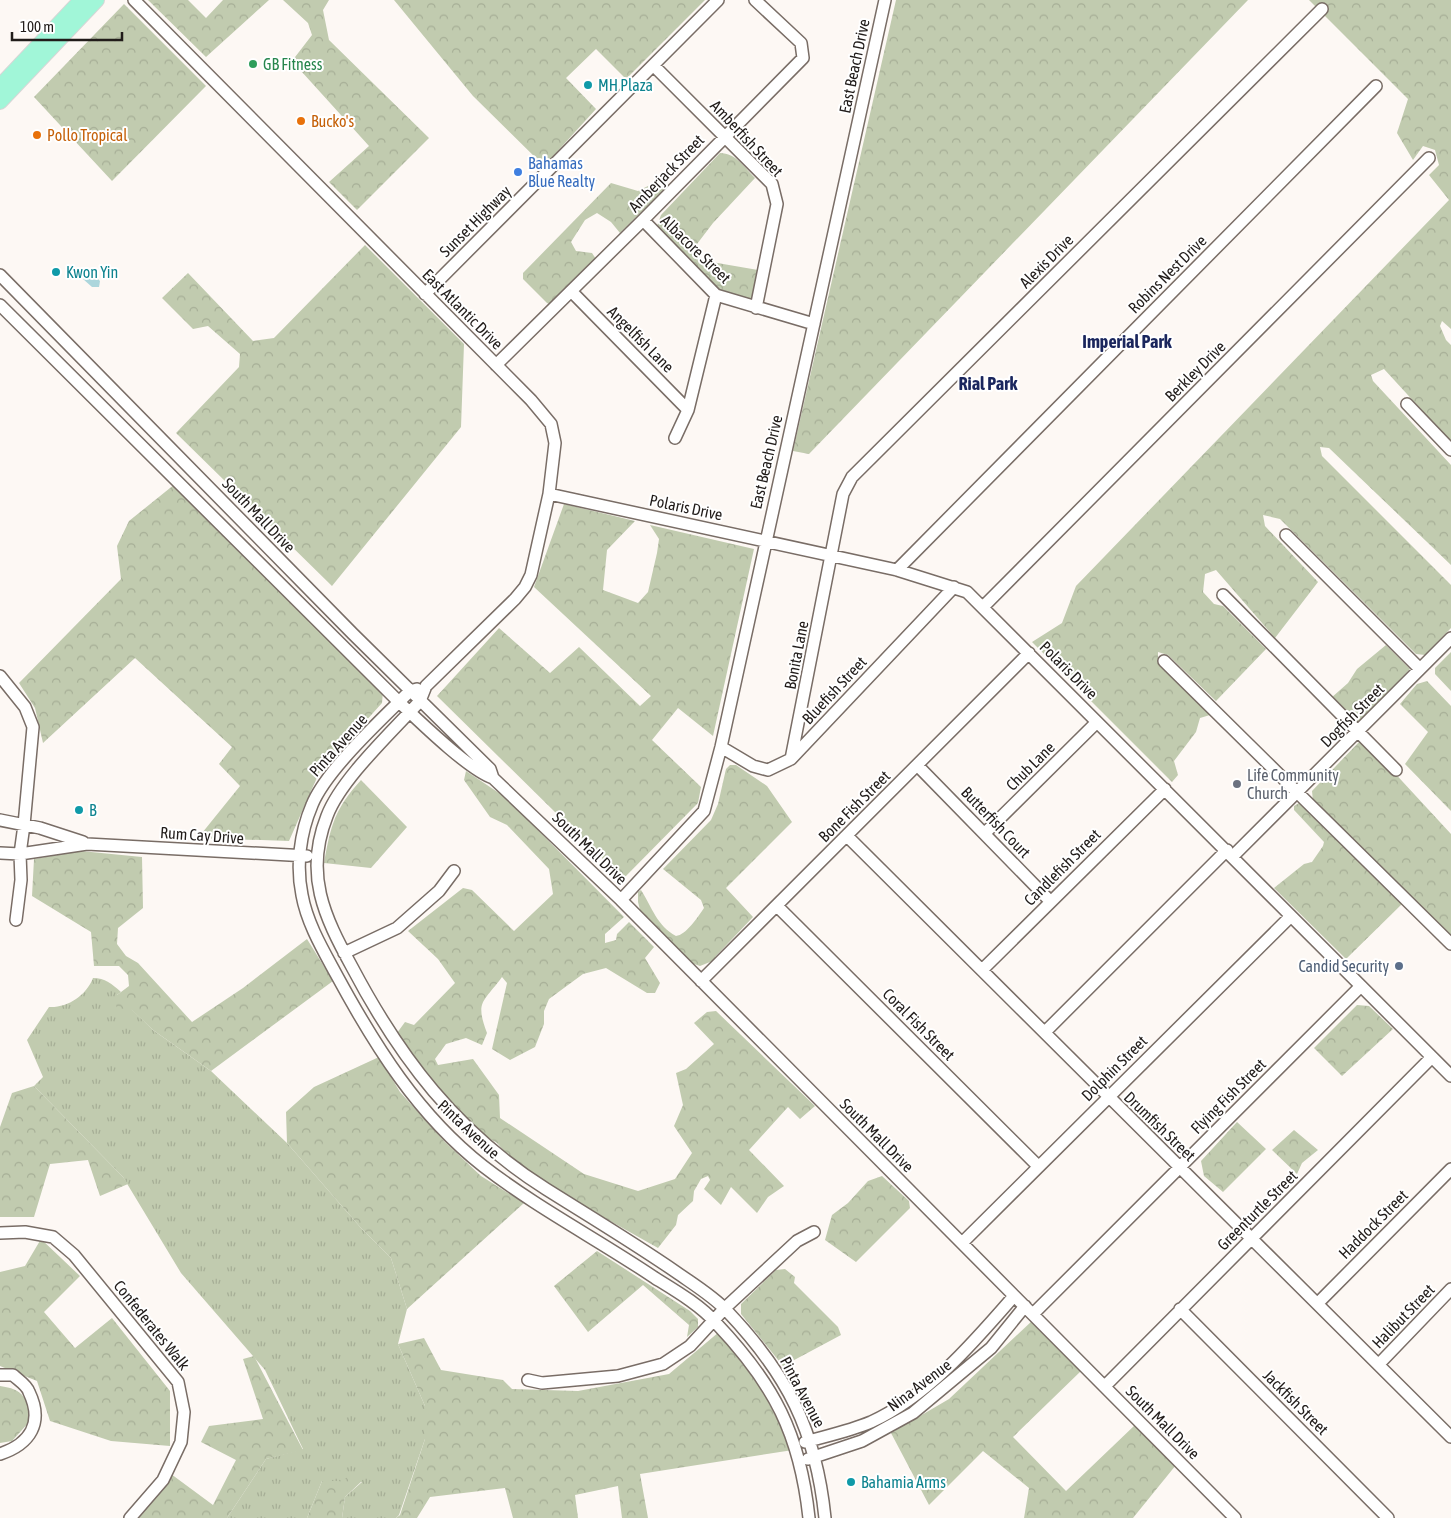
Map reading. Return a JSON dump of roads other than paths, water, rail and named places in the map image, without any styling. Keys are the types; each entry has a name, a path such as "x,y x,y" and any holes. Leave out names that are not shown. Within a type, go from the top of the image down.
{"main road":[{"path":"0,86 81,0"},
{"path":"0,102 97,0"}],"street":[{"name":"East Atlantic Drive","path":"134,0 496,365 551,424 555,443 549,494 531,575 525,587 426,686 420,701"},
{"name":"Sunset Highway","path":"425,294 718,0"},
{"name":"Amberjack Street","path":"496,365 803,58 801,43 755,0"},
{"name":"East Beach Drive","path":"621,900 704,811 721,747 885,0"},
{"name":"Alexis Drive","path":"832,557 843,494 852,477 1322,9"},
{"name":"Amberfish Street","path":"654,66 772,184 777,204 756,308"},
{"name":"Robins Nest Drive","path":"897,570 1376,86"},
{"name":"Berkley Drive","path":"983,607 1429,158"},
{"name":"Albacore Street","path":"643,220 716,295 814,324"},
{"name":"South Mall Drive","path":"0,275 353,634 490,769 493,778"},
{"name":"Angelfish Lane","path":"571,291 688,410"},
{"name":"Angelfish Lane","path":"675,438 688,410 716,295"},
{"name":"South Mall Drive","path":"0,305 399,702 484,775 493,778 621,900 1235,1518"},
{"path":"1407,404 1451,450"},
{"name":"Polaris Drive","path":"549,494 897,570 967,592 1451,1076"},
{"path":"1286,535 1420,669"},
{"name":"Bonita Lane","path":"791,759 832,557"},
{"name":"Bluefish Street","path":"721,747 753,766 768,770 791,759 954,587"},
{"path":"1223,595 1396,770"},
{"path":"342,645 353,634"},
{"name":"Dogfish Street","path":"1045,1032 1230,853 1298,792 1451,638"},
{"name":"Bone Fish Street","path":"700,981 918,766 1029,653"},
{"path":"1164,661 1451,944"},
{"path":"0,676 25,707 33,727 20,854 20,880 16,920"},
{"name":"East Atlantic Drive","path":"410,691 426,686"},
{"name":"Pinta Avenue","path":"410,691 326,779 317,793 303,832 300,856 300,884 307,912 330,962 355,1009 397,1078 439,1127 482,1166 532,1200 640,1267 714,1320 767,1383 796,1445 809,1518"},
{"name":"Pinta Avenue","path":"420,701 340,789 326,817 316,857 319,893 344,953 370,1001 411,1066 451,1113 492,1152 543,1188 640,1247 725,1308 780,1374 811,1440 825,1518"},
{"name":"Chub Lane","path":"985,833 1097,722"},
{"name":"Butterfish Court","path":"918,766 1050,901"},
{"name":"Candlefish Street","path":"982,970 1165,789"},
{"name":"Rum Cay Drive","path":"0,820 24,825 86,844"},
{"name":"Drumfish Street","path":"847,836 1045,1032 1107,1097 1252,1237 1451,1437"},
{"name":"Rum Cay Drive","path":"0,853 20,854 86,844 316,857"},
{"path":"344,953 397,928 439,891 454,871"},
{"name":"Coral Fish Street","path":"777,906 1038,1166"},
{"name":"Dolphin Street","path":"962,1243 1290,917"},
{"name":"Flying Fish Street","path":"1029,1310 1179,1168 1361,986"},
{"name":"Greenturtle Street","path":"1104,1386 1432,1057"},
{"path":"482,1166 492,1152"},
{"name":"Haddock Street","path":"1318,1303 1451,1169"},
{"name":"Confederates Walk","path":"0,1233 26,1232 53,1237 74,1255 178,1382 184,1412 181,1442 163,1480 130,1518"},
{"path":"528,1380 542,1383 578,1381 618,1376 663,1364 690,1346 725,1308 797,1241 814,1232"},
{"name":"Halibut Street","path":"1379,1364 1450,1294"},
{"name":"Nina Avenue","path":"796,1445 871,1422 902,1404 938,1375 979,1337 1014,1296"},
{"name":"Nina Avenue","path":"800,1462 862,1441 913,1413 991,1348 1029,1310"},
{"name":"Jackfish Street","path":"1180,1310 1388,1518"},
{"path":"979,1337 991,1348"},
{"path":"0,1375 13,1375 29,1390 35,1412 34,1429 18,1448 0,1454"},
{"path":"856,1427 862,1441"}],"water":[{"path":"90,271 100,281 99,287 92,287 83,279 84,273"}],"place":[{"name":"GB Fitness","path":"253,64"},
{"name":"MH Plaza","path":"588,85"},
{"name":"Bucko's","path":"301,121"},
{"name":"Pollo Tropical","path":"37,135"},
{"name":"Bahamas Blue Realty","path":"518,172"},
{"name":"Kwon Yin","path":"56,272"},
{"name":"Life Community Church","path":"1237,784"},
{"name":"B","path":"79,810"},
{"name":"Candid Security","path":"1399,966"},
{"name":"Bahamia Arms","path":"851,1482"}],"district":[{"name":"Imperial Park","path":"1127,341"},
{"name":"Rial Park","path":"988,383"}]}
